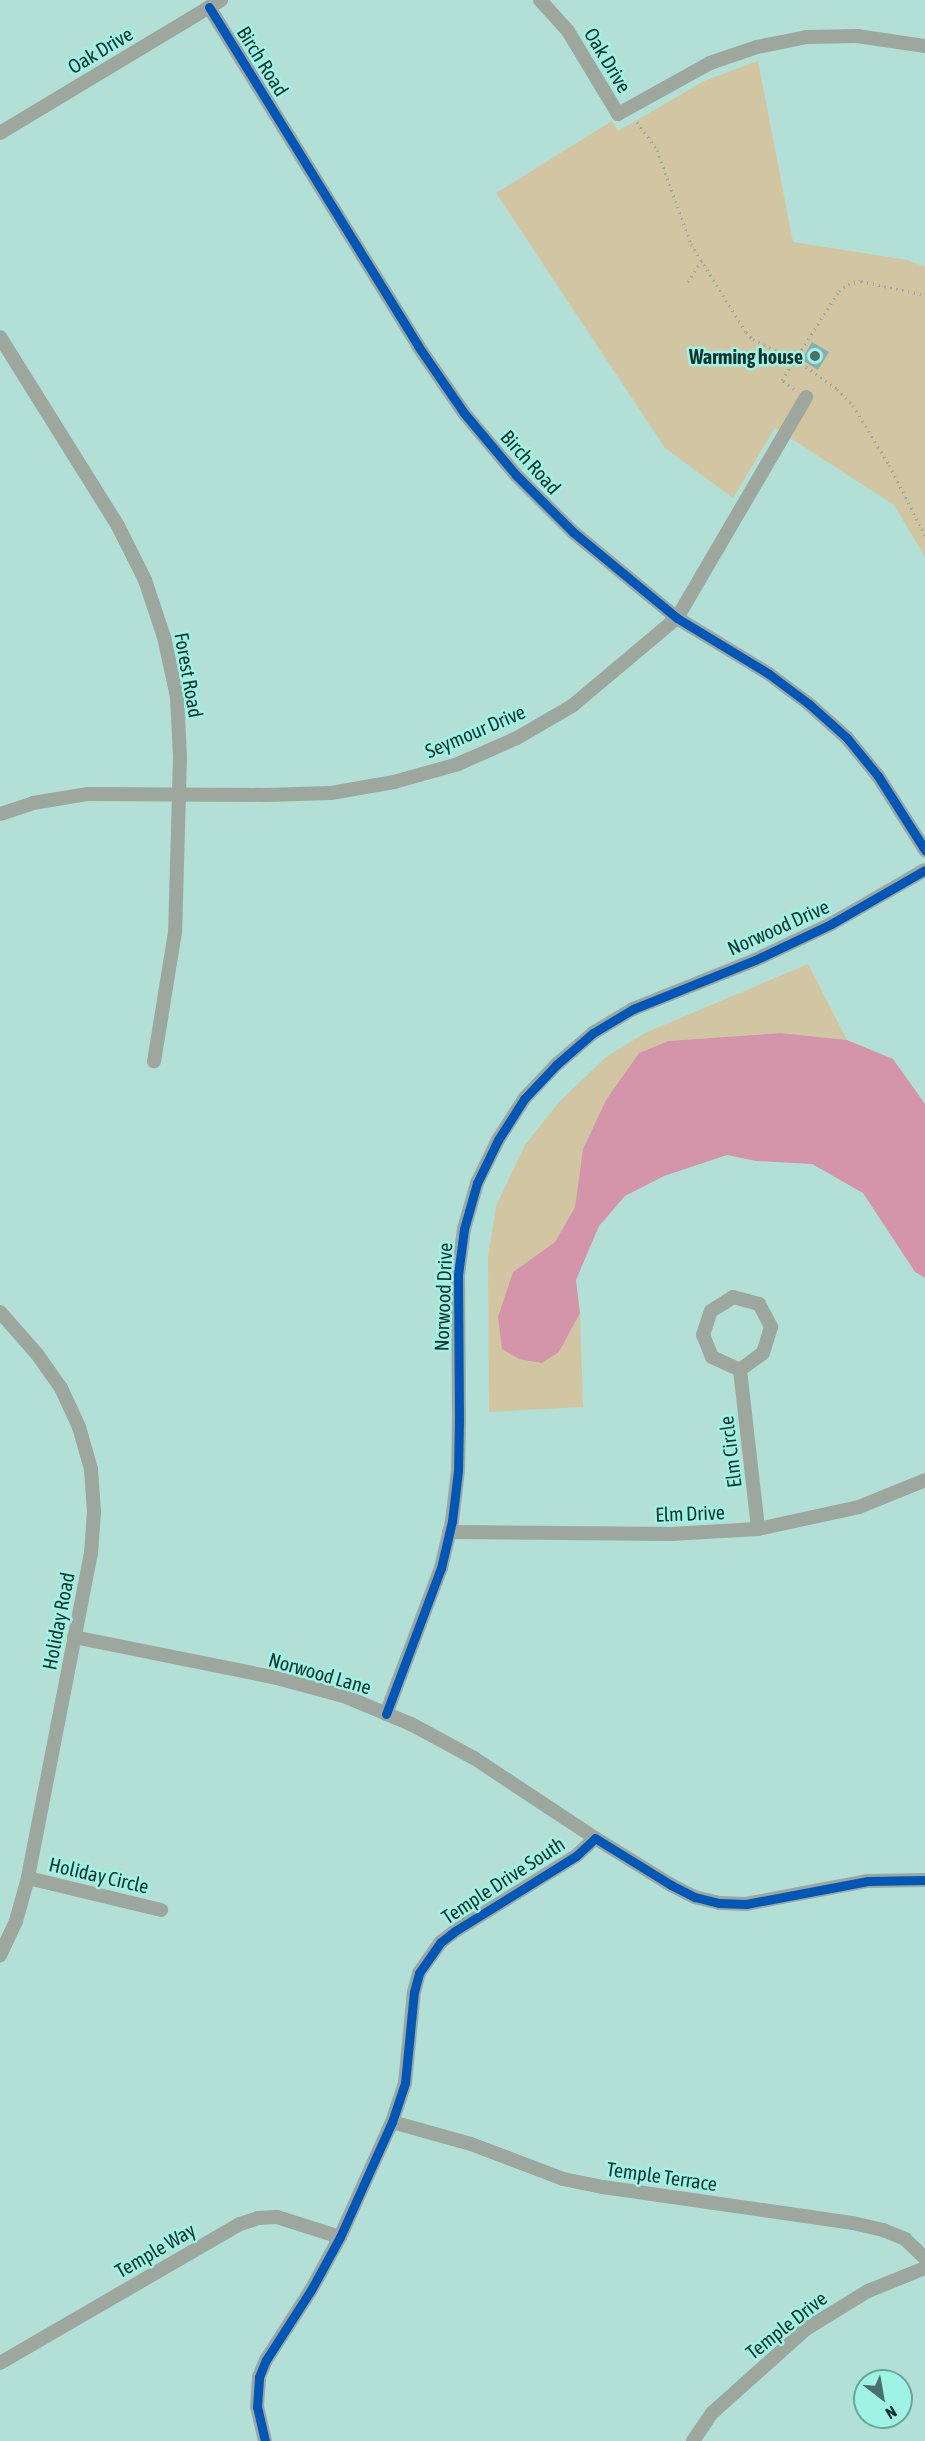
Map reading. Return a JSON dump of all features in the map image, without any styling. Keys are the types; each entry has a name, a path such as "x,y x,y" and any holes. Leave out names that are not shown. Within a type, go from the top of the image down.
{"street":[{"name":"Oak Drive","path":"540,0 568,31 622,112"},
{"name":"Oak Drive","path":"0,132 215,4"},
{"name":"Birch Road","path":"215,4 418,346 464,413 516,475 573,532 677,618 769,674 809,704 847,738 878,776 925,850"},
{"path":"622,112 710,63 757,47 807,37 857,36 925,46"},
{"name":"Forest Road","path":"0,337 118,525 145,580 164,637 177,697 179,793 175,932 154,1061"},
{"name":"Seymour Drive","path":"0,814 33,803 88,794 331,793 394,782 458,764 517,738 572,706 677,618 806,397"},
{"name":"Norwood Drive","path":"386,1714 441,1568 449,1532 458,1471 458,1275 464,1229 477,1183 498,1140 524,1099 556,1065 593,1033 633,1009 755,960 831,924 925,870"},
{"path":"733,1297 759,1304 771,1327 763,1353 740,1370 712,1357 703,1335 711,1311 733,1297"},
{"name":"Holiday Road","path":"0,1312 37,1354 61,1388 79,1427 91,1469 94,1512 91,1553 28,1878 16,1921 0,1956"},
{"name":"Elm Circle","path":"740,1370 758,1529"},
{"name":"Elm Drive","path":"449,1532 671,1534 758,1529 859,1507 925,1480"},
{"name":"Norwood Lane","path":"74,1637 273,1677 344,1696 386,1714 474,1758 595,1838"},
{"path":"595,1838 670,1885 694,1897 719,1903 746,1904 868,1881 925,1880"},
{"name":"Temple Drive South","path":"265,2441 257,2407 259,2377 266,2360 311,2290 340,2237 392,2122 405,2083 414,1992 419,1973 428,1958 455,1931 576,1856 595,1838"},
{"name":"Holiday Circle","path":"28,1878 161,1910"},
{"name":"Temple Terrace","path":"392,2122 471,2144 563,2179 603,2187 853,2223 883,2230 905,2239 925,2258"},
{"name":"Temple Way","path":"0,2363 240,2224 258,2218 277,2217 340,2237"},
{"name":"Temple Drive","path":"693,2441 712,2413 806,2329 868,2291 925,2268"}],"path":[{"path":"622,112 657,150 684,228 746,332 753,339 794,359 837,389 853,405 889,465 925,535"},
{"path":"688,282 702,260"},
{"path":"782,380 833,298 849,284 861,281 925,296"}],"shaded area":[{"path":"758,61 793,242 908,260 925,267 925,557 894,505 775,428 733,498 665,448 496,193 612,121 618,131 704,81"},
{"path":"808,964 847,1040 781,1033 668,1041 639,1053 606,1100 583,1149 575,1207 555,1242 513,1272 559,1352 580,1313 583,1407 489,1412 488,1258 496,1206 525,1145 559,1102 606,1057 645,1033"},
{"path":"781,1033 847,1040 893,1059 925,1104 925,1278 915,1272 863,1193 812,1164 756,1161 727,1155 664,1176 625,1196 599,1226 576,1280 580,1313 559,1352 542,1363 519,1359 502,1349 498,1317 513,1272 555,1242 575,1207 583,1149 606,1100 639,1053 668,1041"}],"building":[{"name":"Warming house","path":"812,342 829,352 818,370 802,360"}],"cycle path":[{"path":"209,7 418,346 464,413 516,475 573,532 677,618 769,674 809,704 847,738 878,776 925,850"},
{"path":"386,1714 441,1568 452,1521 458,1471 458,1275 464,1229 477,1183 498,1140 524,1099 556,1065 593,1033 633,1009 755,960 831,924 925,870"},
{"path":"265,2441 257,2407 259,2377 266,2360 311,2290 340,2237 392,2122 405,2083 414,1992 419,1973 441,1942 576,1856 595,1838 671,1885 695,1897 719,1903 746,1904 868,1881 925,1880"}],"place":[{"name":"Warming house","path":"815,356"}]}
